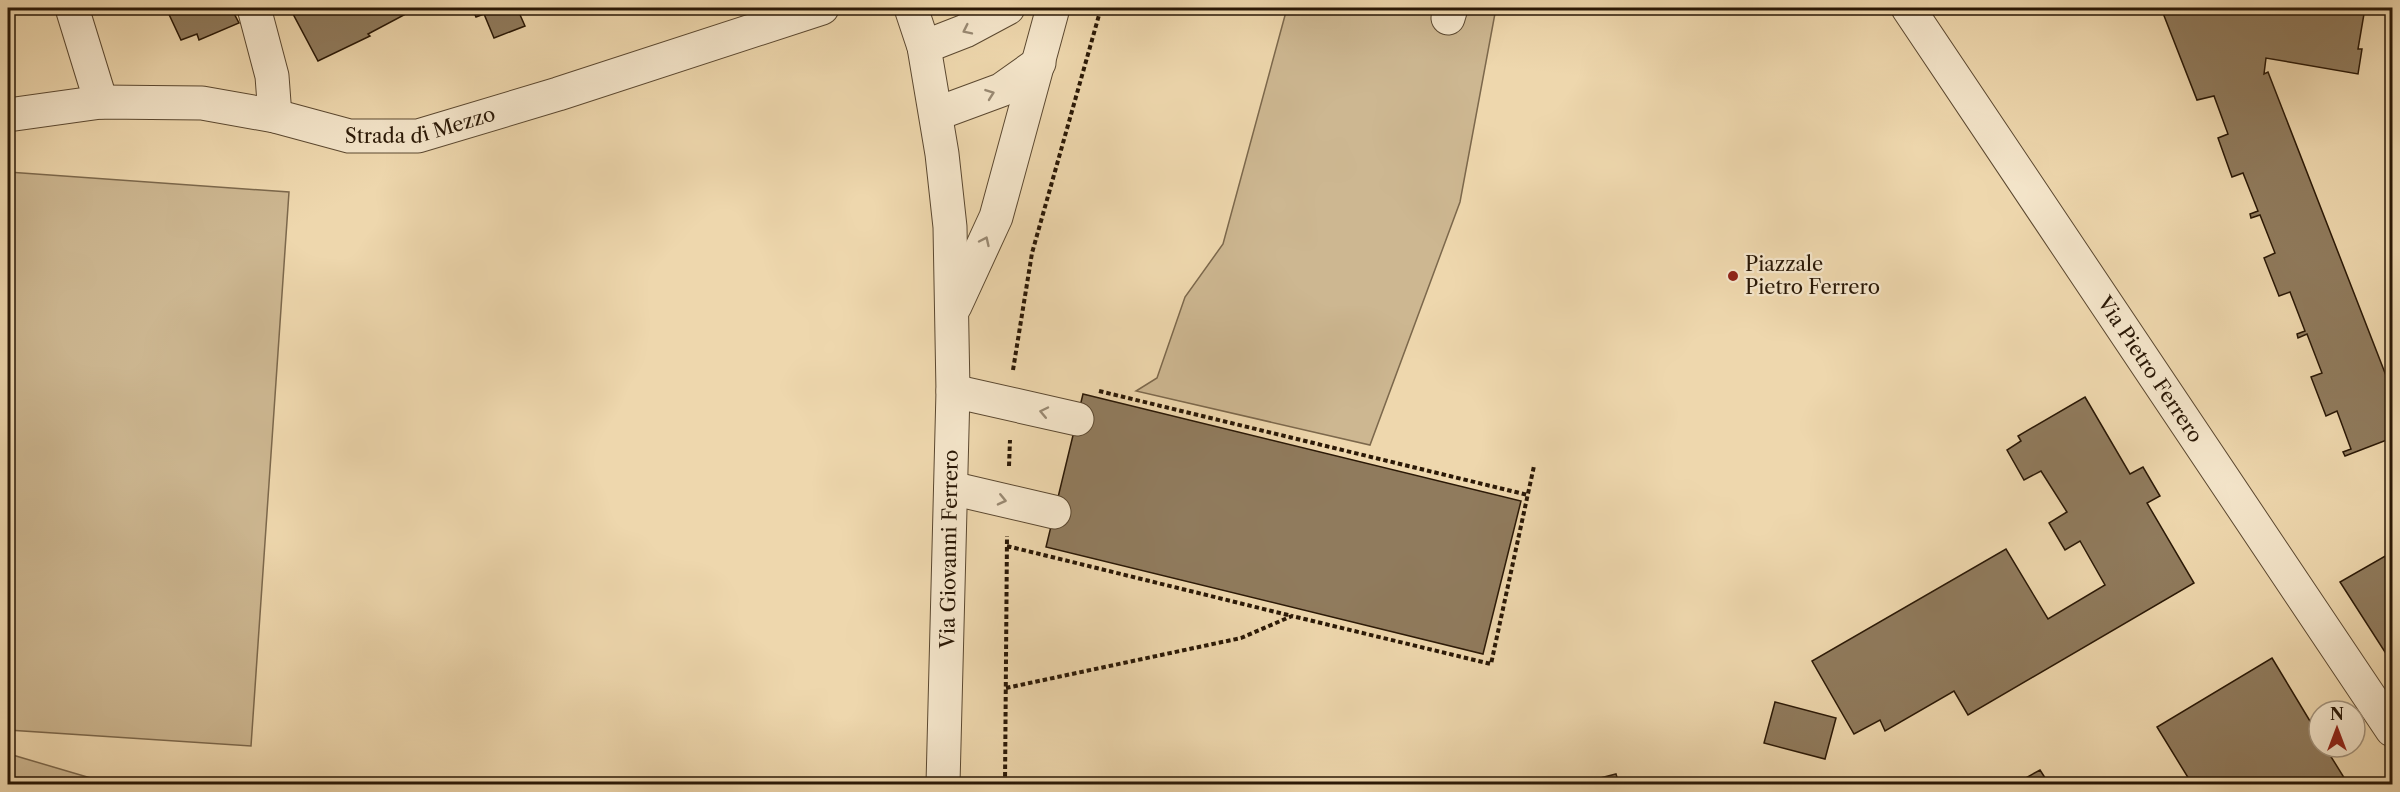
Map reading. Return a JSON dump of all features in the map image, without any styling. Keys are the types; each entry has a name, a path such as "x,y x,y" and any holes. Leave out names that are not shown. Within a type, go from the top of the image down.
{"street":[{"path":"72,8 101,102"},
{"path":"254,8 272,76 275,116"},
{"name":"Strada di Mezzo","path":"8,115 101,102 202,103 275,116 349,136 418,136 558,94 822,8"},
{"name":"Via Giovanni Ferrero","path":"910,8 924,47 936,114 950,227 953,391 943,784"},
{"path":"924,47 966,31 1008,8"},
{"name":"Via Giovanni Ferrero","path":"951,313 996,217 1053,8"},
{"name":"Via Pietro Ferrero","path":"1908,8 2392,730"},
{"path":"936,114 1001,90 1039,63"},
{"path":"953,391 1077,419"},
{"path":"951,488 1054,512"}],"path":[{"path":"1005,784 1007,502 1013,370 1032,254 1101,8"},
{"path":"1093,389 1528,495"},
{"path":"1007,546 1491,664 1534,466"},
{"path":"1006,688 1241,638 1293,616"}],"shaded area":[{"path":"1287,8 1496,8 1460,202 1370,445 1136,391 1157,378 1185,297 1223,244"},
{"path":"8,172 289,192 251,746 8,730"},
{"path":"8,754 16,756 111,784 8,784"}],"building":[{"path":"166,8 231,8 239,23 199,40 197,34 181,40"},
{"path":"301,8 400,8 404,15 368,34 370,36 318,61 292,12"},
{"path":"472,8 517,8 525,26 494,38 484,14 476,17"},
{"path":"2161,8 2365,8 2358,49 2362,49 2358,74 2266,58 2264,74 2268,72 2392,391 2392,438 2345,456 2343,452 2351,449 2337,411 2326,416 2311,377 2322,373 2307,334 2298,338 2297,334 2305,331 2290,292 2279,296 2264,258 2275,253 2260,215 2251,218 2250,214 2258,211 2243,173 2232,177 2218,138 2228,134 2214,96 2197,100"},
{"path":"2392,8 2392,41 2387,40"},
{"path":"1083,394 1521,501 1483,654 1046,547"},
{"path":"2085,397 2130,474 2143,467 2160,496 2147,503 2194,583 1968,715 1954,691 1885,731 1880,720 1854,734 1812,661 2006,549 2048,619 2105,585 2080,541 2065,550 2049,523 2067,512 2041,471 2024,480 2007,450 2021,441 2018,436"},
{"path":"2387,555 2392,563 2392,663 2340,582"},
{"path":"2272,658 2307,716 2307,759 2332,759 2348,784 2192,784 2157,727"},
{"path":"1775,702 1836,718 1825,759 1764,743"},
{"path":"2040,770 2049,784 2015,784"},
{"path":"1616,774 1619,784 1577,784"}],"place":[{"name":"Piazzale Pietro Ferrero","path":"1733,276"}]}
